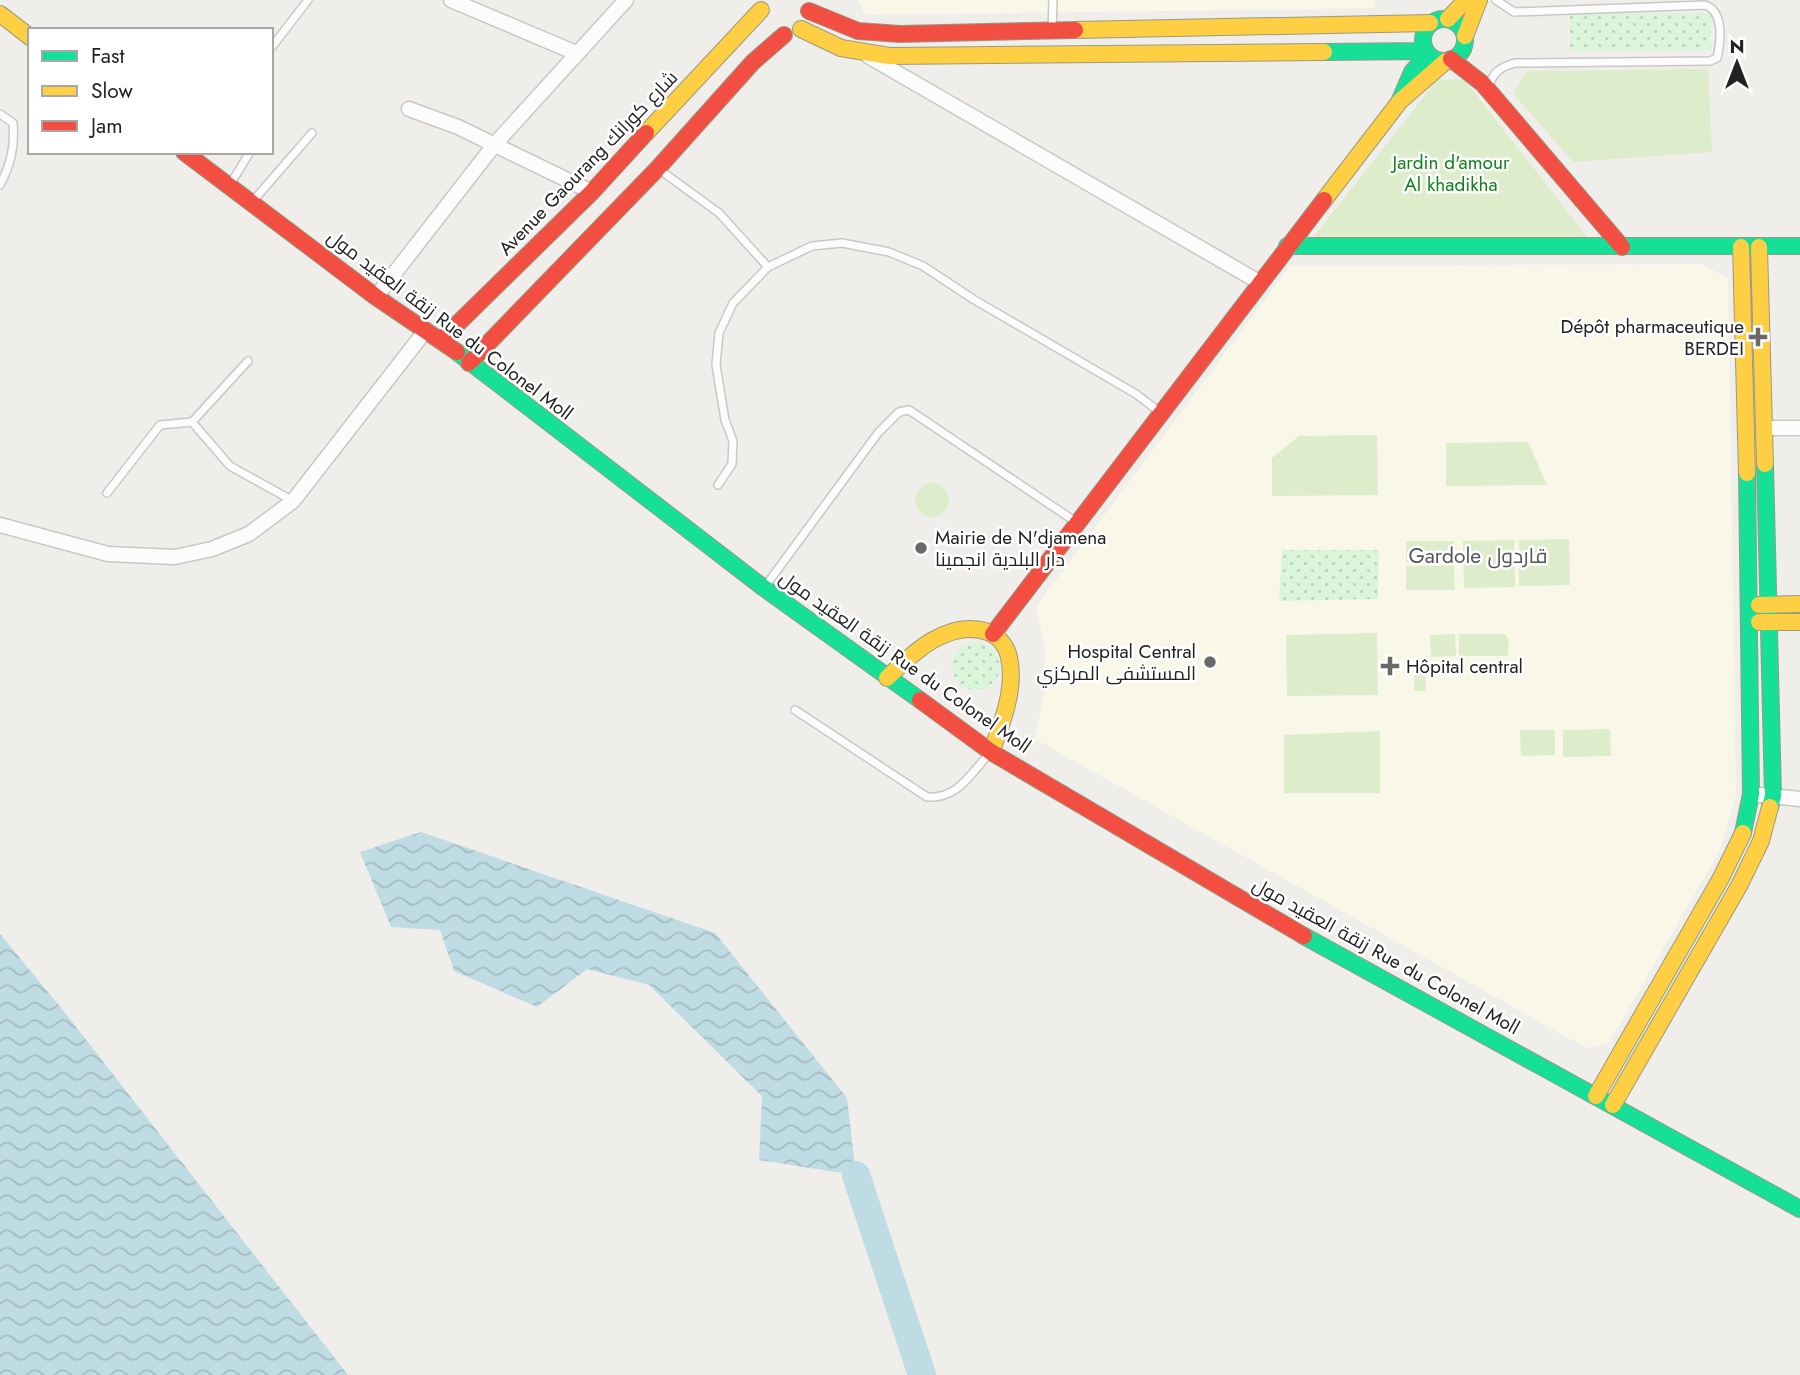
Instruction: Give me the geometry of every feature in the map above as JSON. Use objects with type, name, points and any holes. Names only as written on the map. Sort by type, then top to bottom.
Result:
[{"type":"street","points":[[451,0],[576,53]]},
{"type":"street","points":[[376,296],[495,144],[625,0]]},
{"type":"street","points":[[800,29],[809,4],[858,31],[900,34],[1430,23],[1448,19],[1466,0]]},
{"type":"street","points":[[993,634],[1162,414],[1259,282],[1400,101],[1460,54],[1479,0]]},
{"type":"street","points":[[762,5],[770,30],[785,35]]},
{"type":"street","name":"Avenue Gaourang شارع كورانك","points":[[441,340],[592,192],[762,5]]},
{"type":"street","points":[[0,14],[28,35]]},
{"type":"street","points":[[1448,19],[1459,25],[1485,87]]},
{"type":"street","points":[[1400,101],[1412,72],[1426,52],[1423,36],[1430,23]]},
{"type":"street","points":[[469,363],[657,168],[753,62],[785,35],[800,29],[841,48],[864,53],[921,56],[1426,52],[1437,60],[1449,60],[1485,87],[1622,247]]},
{"type":"street","points":[[864,53],[1259,282]]},
{"type":"street","points":[[409,109],[495,144],[592,192]]},
{"type":"street","name":"زنقة العقيد مول Rue du Colonel Moll","points":[[187,154],[376,296],[441,340],[764,588],[991,752],[1286,926],[1800,1209]]},
{"type":"street","points":[[1287,246],[1800,246]]},
{"type":"street","points":[[1596,1096],[1721,878],[1744,830],[1751,794],[1751,622],[1741,247]]},
{"type":"street","points":[[1613,1105],[1739,886],[1761,841],[1773,796],[1759,247]]},
{"type":"street","points":[[0,525],[108,554],[175,557],[212,549],[249,534],[293,501],[426,330]]},
{"type":"street","points":[[1763,428],[1800,428]]},
{"type":"street","points":[[1750,605],[1800,604]]},
{"type":"street","points":[[1751,622],[1800,622]]},
{"type":"street","points":[[887,678],[914,654],[948,633],[966,628],[993,634],[1006,648],[1011,677],[991,752]]},
{"type":"street","points":[[1751,794],[1800,799]]},
{"type":"lane","points":[[273,45],[308,0]]},
{"type":"lane","points":[[1052,32],[1053,0]]},
{"type":"lane","points":[[1485,87],[1493,74],[1502,67],[1515,63],[1710,61],[1717,58],[1719,50],[1718,13],[1714,8],[1705,5],[1514,12],[1496,0]]},
{"type":"lane","points":[[0,114],[13,123],[15,140],[9,167],[0,186]]},
{"type":"lane","points":[[251,203],[312,133]]},
{"type":"lane","points":[[229,186],[249,154]]},
{"type":"lane","points":[[657,168],[719,213],[768,267]]},
{"type":"lane","points":[[718,485],[732,464],[733,441],[725,420],[716,365],[719,333],[733,303],[768,267],[812,246],[842,243],[889,252],[923,266],[973,299],[1136,394],[1162,414]]},
{"type":"lane","points":[[107,493],[160,425],[192,422],[248,361]]},
{"type":"lane","points":[[764,588],[878,433],[899,412],[909,410],[1078,523]]},
{"type":"lane","points":[[192,422],[230,466],[293,501]]},
{"type":"lane","points":[[795,710],[927,797],[942,798],[953,794],[991,752]]},
{"type":"shaded area","points":[[858,0],[1375,0],[1375,8],[865,15]]},
{"type":"shaded area","name":"Hôpital central","points":[[1703,264],[1728,279],[1736,794],[1720,850],[1609,1043],[1586,1048],[1035,739],[1046,684],[1045,648],[1036,607],[1290,266]]},
{"type":"green space","points":[[1570,13],[1711,13],[1711,50],[1570,51]]},
{"type":"green space","points":[[1708,69],[1712,152],[1573,162],[1513,93],[1527,71]]},
{"type":"green space","name":"Jardin d'amour Al khadikha","points":[[1464,79],[1587,237],[1308,244],[1437,80]]},
{"type":"green space","points":[[1377,435],[1378,495],[1272,496],[1272,458],[1299,436]]},
{"type":"green space","points":[[1528,442],[1547,485],[1446,486],[1446,443]]},
{"type":"green space","points":[[932,483],[944,488],[949,500],[944,512],[932,517],[920,512],[915,500],[920,488]]},
{"type":"green space","points":[[1569,539],[1570,585],[1519,586],[1519,540]]},
{"type":"green space","points":[[1514,540],[1515,587],[1464,588],[1463,541]]},
{"type":"green space","points":[[1406,541],[1454,541],[1454,562],[1406,563]]},
{"type":"green space","points":[[1282,550],[1379,550],[1378,599],[1279,601]]},
{"type":"green space","points":[[1454,565],[1455,590],[1406,590],[1406,566]]},
{"type":"green space","points":[[1377,633],[1378,695],[1287,696],[1286,635]]},
{"type":"green space","points":[[1455,634],[1456,656],[1431,657],[1430,635]]},
{"type":"green space","points":[[1459,634],[1505,634],[1509,640],[1508,656],[1459,656]]},
{"type":"green space","points":[[976,642],[993,649],[1000,666],[993,683],[976,690],[959,683],[952,666],[959,649]]},
{"type":"green space","points":[[1414,663],[1425,663],[1426,691],[1414,691]]},
{"type":"green space","points":[[1610,729],[1611,756],[1563,757],[1563,730]]},
{"type":"green space","points":[[1520,730],[1555,730],[1555,755],[1521,756]]},
{"type":"green space","points":[[1380,731],[1380,793],[1284,793],[1284,735]]},
{"type":"water","points":[[421,832],[715,933],[847,1098],[856,1175],[759,1160],[762,1096],[649,985],[587,969],[537,1007],[454,971],[440,930],[391,927],[360,852]]},
{"type":"water","points":[[0,934],[62,1009],[348,1375],[0,1375]]},
{"type":"waterway","points":[[856,1175],[922,1375]]},
{"type":"traffic: fast","points":[[1444,19],[1459,25],[1465,40],[1459,55],[1444,61],[1429,55],[1423,40],[1429,25],[1444,19]]},
{"type":"traffic: fast","points":[[1324,52],[1425,51]]},
{"type":"traffic: fast","points":[[1400,100],[1412,72],[1428,54]]},
{"type":"traffic: fast","points":[[1287,246],[1800,246]]},
{"type":"traffic: fast","points":[[457,352],[764,588],[920,700]]},
{"type":"traffic: fast","points":[[1765,464],[1773,796],[1770,807]]},
{"type":"traffic: fast","points":[[1743,833],[1751,794],[1747,473]]},
{"type":"traffic: fast","points":[[1304,936],[1800,1209]]},
{"type":"traffic: slow","points":[[1448,19],[1466,0]]},
{"type":"traffic: slow","points":[[1465,36],[1479,0]]},
{"type":"traffic: slow","points":[[646,133],[761,10]]},
{"type":"traffic: slow","points":[[0,14],[28,35]]},
{"type":"traffic: slow","points":[[1075,30],[1430,23]]},
{"type":"traffic: slow","points":[[801,29],[841,48],[889,56],[1324,52]]},
{"type":"traffic: slow","points":[[1324,200],[1400,101],[1446,61]]},
{"type":"traffic: slow","points":[[1741,247],[1747,473]]},
{"type":"traffic: slow","points":[[1759,247],[1765,464]]},
{"type":"traffic: slow","points":[[1759,605],[1800,604]]},
{"type":"traffic: slow","points":[[1759,622],[1800,622]]},
{"type":"traffic: slow","points":[[887,678],[907,659],[943,635],[971,629],[993,635],[1008,652],[1011,681],[1007,706],[991,752]]},
{"type":"traffic: slow","points":[[1613,1105],[1739,886],[1761,841],[1770,807]]},
{"type":"traffic: slow","points":[[1596,1096],[1721,878],[1743,833]]},
{"type":"traffic: jam","points":[[809,11],[858,31],[900,34],[1075,30]]},
{"type":"traffic: jam","points":[[469,363],[658,168],[753,62],[784,35]]},
{"type":"traffic: jam","points":[[1451,59],[1483,84],[1622,247]]},
{"type":"traffic: jam","points":[[441,340],[592,192],[646,133]]},
{"type":"traffic: jam","points":[[187,154],[376,297],[457,352]]},
{"type":"traffic: jam","points":[[993,634],[1324,200]]},
{"type":"traffic: jam","points":[[920,700],[991,752],[1304,936]]},
{"type":"place","name":"Dépôt pharmaceutique BERDEI","points":[[1758,337]]},
{"type":"place","name":"Mairie de N'djamena دار البلدية انجمينا","points":[[921,548]]},
{"type":"place","name":"Hospital Central المستشفى المركزي","points":[[1210,662]]},
{"type":"place","name":"Hôpital central","points":[[1390,666]]},
{"type":"district","name":"Gardole قاردول","points":[[1478,556]]}]
